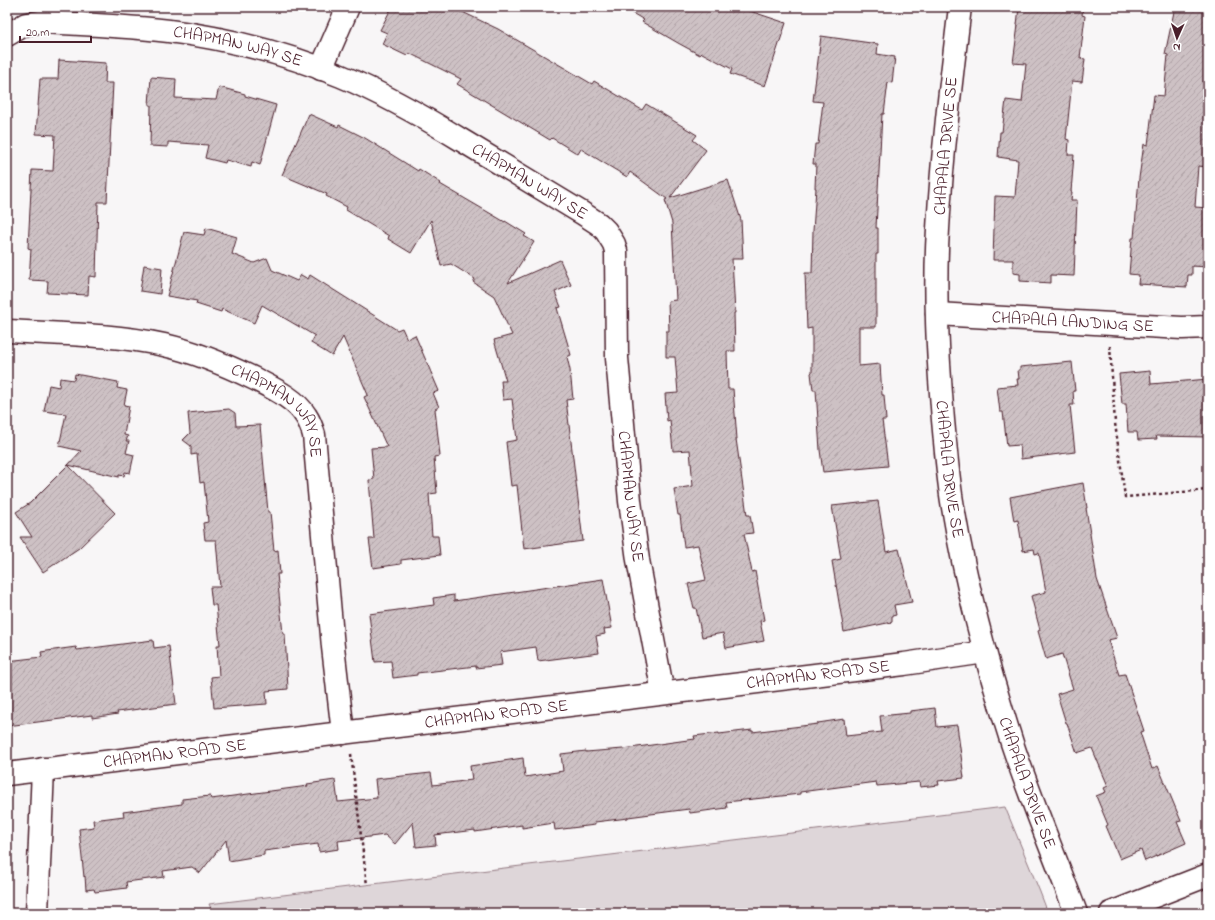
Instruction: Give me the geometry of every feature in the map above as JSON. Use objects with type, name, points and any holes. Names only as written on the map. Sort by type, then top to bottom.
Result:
[{"type":"street","points":[[321,69],[348,7]]},
{"type":"street","name":"CHAPALA DRIVE SE","points":[[960,7],[944,146],[938,230],[937,314],[947,464],[954,512],[970,592],[985,652],[1013,744],[1076,913]]},
{"type":"street","name":"CHAPMAN WAY SE","points":[[7,35],[26,24],[39,22],[155,30],[212,38],[296,60],[382,95],[426,118],[599,224],[606,231],[614,244],[617,260],[617,358],[628,488],[638,560],[663,693]]},
{"type":"street","name":"CHAPALA LANDING SE","points":[[937,314],[1208,328]]},
{"type":"street","name":"CHAPMAN WAY SE","points":[[7,331],[128,339],[184,350],[221,363],[263,384],[288,398],[306,415],[314,435],[316,450],[334,647],[347,742]]},
{"type":"street","name":"CHAPMAN ROAD SE","points":[[7,774],[43,769],[347,742],[663,693],[904,664],[985,652]]},
{"type":"street","points":[[36,913],[43,769]]},
{"type":"street","points":[[1111,913],[1208,875]]},
{"type":"path","points":[[1112,324],[1110,350],[1115,423],[1125,497],[1208,490]]},
{"type":"path","points":[[347,742],[367,885]]},
{"type":"shaded area","points":[[1005,807],[1048,913],[213,913],[209,904]]},
{"type":"building","points":[[392,7],[452,7],[498,29],[592,84],[594,81],[642,110],[646,104],[697,135],[693,140],[706,150],[670,198],[728,180],[741,220],[743,259],[732,259],[735,313],[735,351],[727,351],[728,389],[733,389],[736,439],[747,515],[750,515],[753,533],[744,534],[752,572],[755,571],[764,620],[760,621],[764,641],[726,648],[723,633],[702,637],[696,608],[694,608],[688,584],[706,580],[698,545],[684,547],[680,515],[678,515],[674,489],[693,486],[690,450],[673,451],[670,420],[667,421],[665,394],[678,393],[675,357],[666,357],[666,331],[669,331],[668,301],[676,300],[672,223],[665,200],[667,199],[630,172],[627,177],[581,149],[578,154],[552,138],[550,140],[457,84],[461,79],[409,53],[407,56],[382,44],[387,33],[380,30]]},
{"type":"building","points":[[622,7],[738,7],[786,23],[765,86],[730,74],[732,69],[702,53],[700,55],[678,43],[642,22],[644,20]]},
{"type":"building","points":[[1019,7],[1083,7],[1082,15],[1085,16],[1080,58],[1085,59],[1082,82],[1072,81],[1066,139],[1069,140],[1068,155],[1074,155],[1071,200],[1077,200],[1074,276],[1051,275],[1051,283],[1020,281],[1020,274],[1013,273],[1013,260],[993,260],[995,196],[1015,197],[1018,160],[998,157],[1000,132],[1002,132],[1006,100],[1022,102],[1026,64],[1013,63]]},
{"type":"building","points":[[1175,7],[1208,7],[1208,167],[1198,166],[1195,207],[1208,208],[1208,267],[1192,266],[1192,275],[1188,275],[1187,287],[1138,284],[1139,275],[1129,274],[1144,144],[1148,145],[1154,95],[1164,96],[1168,55],[1165,54]]},
{"type":"building","points":[[821,36],[878,44],[877,54],[895,57],[892,83],[888,82],[884,114],[882,114],[876,228],[878,228],[878,254],[876,254],[876,327],[859,327],[859,366],[880,364],[882,395],[884,395],[886,420],[882,420],[888,466],[823,472],[816,390],[813,390],[811,373],[812,328],[807,329],[805,273],[812,273],[816,188],[816,164],[813,164],[815,144],[818,144],[823,102],[813,101]]},
{"type":"building","points":[[59,60],[106,63],[105,83],[113,83],[107,202],[98,202],[96,277],[89,276],[88,295],[47,293],[48,281],[29,280],[31,249],[28,248],[32,170],[53,171],[55,135],[36,134],[40,79],[58,79]]},
{"type":"building","points":[[151,77],[176,79],[175,98],[216,100],[219,87],[276,105],[260,165],[252,162],[251,167],[226,160],[225,163],[205,158],[208,145],[168,142],[168,147],[150,146],[151,105],[149,105]]},
{"type":"building","points":[[309,114],[338,127],[339,125],[365,138],[418,171],[419,169],[441,183],[440,184],[526,234],[524,236],[534,242],[508,283],[560,260],[571,285],[555,292],[561,307],[557,308],[571,355],[567,357],[573,399],[566,400],[583,541],[524,549],[517,485],[511,486],[506,442],[517,440],[512,399],[503,400],[501,381],[506,381],[494,340],[512,335],[494,296],[473,282],[475,279],[451,264],[441,266],[431,220],[411,253],[388,239],[389,236],[346,210],[347,207],[326,196],[327,194],[282,175]]},
{"type":"building","points":[[206,228],[237,237],[232,254],[254,263],[267,258],[272,270],[297,281],[301,275],[308,279],[310,275],[397,330],[402,328],[407,339],[415,335],[439,391],[433,393],[439,407],[435,409],[440,456],[434,457],[437,493],[429,494],[432,536],[438,536],[440,555],[401,560],[401,564],[373,568],[369,539],[374,539],[369,480],[374,479],[371,448],[387,447],[364,397],[368,395],[343,337],[332,356],[311,343],[315,336],[262,305],[254,323],[222,309],[221,312],[196,304],[197,301],[167,296],[184,232],[204,235]]},
{"type":"building","points":[[144,265],[162,268],[160,294],[140,291]]},
{"type":"building","points":[[1072,362],[1075,391],[1073,391],[1074,405],[1070,405],[1075,452],[1021,459],[1020,445],[1007,446],[1003,412],[1000,412],[997,387],[1018,385],[1018,370],[1020,370],[1020,367]]},
{"type":"building","points":[[1150,371],[1151,384],[1208,379],[1208,437],[1156,436],[1157,439],[1138,440],[1137,432],[1128,432],[1126,404],[1122,404],[1119,374]]},
{"type":"building","points":[[75,374],[118,382],[117,388],[127,390],[124,405],[129,406],[124,435],[128,436],[126,441],[129,441],[126,453],[134,455],[130,473],[125,472],[124,476],[119,475],[119,477],[68,465],[81,451],[59,446],[66,414],[44,411],[49,385],[59,387],[60,378],[74,380]]},
{"type":"building","points":[[229,409],[235,413],[236,426],[260,425],[268,512],[270,512],[274,551],[278,550],[280,574],[277,574],[283,634],[285,634],[288,689],[266,691],[267,704],[214,708],[211,677],[219,676],[217,645],[220,645],[216,605],[212,605],[210,587],[220,587],[216,540],[205,540],[203,523],[208,522],[204,482],[200,483],[197,454],[191,455],[191,446],[183,440],[190,433],[188,413]]},
{"type":"building","points":[[68,465],[115,513],[79,548],[43,572],[20,537],[32,537],[16,512],[30,503]]},
{"type":"building","points":[[1083,483],[1097,579],[1117,638],[1108,640],[1119,675],[1125,674],[1144,731],[1140,732],[1152,769],[1158,766],[1181,821],[1177,822],[1186,843],[1145,861],[1141,850],[1120,859],[1106,826],[1108,825],[1096,796],[1106,792],[1104,788],[1108,786],[1092,748],[1077,753],[1057,694],[1073,689],[1062,654],[1046,659],[1038,631],[1040,630],[1031,596],[1046,592],[1039,553],[1035,554],[1034,549],[1023,551],[1018,520],[1014,521],[1010,497]]},
{"type":"building","points":[[878,501],[886,552],[899,549],[912,602],[894,605],[896,615],[892,616],[892,622],[844,632],[832,561],[841,559],[832,506]]},
{"type":"building","points":[[603,579],[612,628],[604,629],[605,634],[596,636],[599,653],[538,661],[536,647],[500,652],[502,665],[476,668],[476,666],[417,673],[417,675],[393,678],[391,661],[375,662],[369,614],[434,605],[433,598],[454,595],[454,601]]},
{"type":"building","points":[[153,640],[154,648],[169,646],[176,704],[117,712],[118,714],[92,718],[92,715],[7,726],[7,661],[42,657],[41,652],[47,651],[76,647],[77,650]]},
{"type":"building","points":[[935,708],[937,727],[957,725],[964,778],[938,781],[939,785],[920,787],[919,782],[877,786],[876,782],[800,792],[800,794],[726,802],[727,808],[690,813],[689,809],[595,822],[595,825],[555,830],[554,823],[522,828],[522,825],[475,832],[475,830],[435,835],[436,845],[416,847],[413,822],[395,844],[385,835],[338,841],[339,849],[319,852],[318,844],[264,851],[264,855],[229,861],[226,840],[200,873],[192,867],[163,871],[164,877],[126,882],[127,888],[95,892],[94,889],[86,890],[79,829],[94,827],[93,820],[124,816],[123,812],[182,804],[182,799],[210,796],[211,799],[308,786],[307,784],[335,780],[338,802],[377,798],[375,779],[431,773],[433,785],[472,780],[470,766],[523,758],[525,777],[563,771],[561,754],[623,749],[695,739],[694,736],[752,730],[752,732],[818,724],[844,719],[846,736],[882,732],[880,716],[910,713],[910,711]]}]
